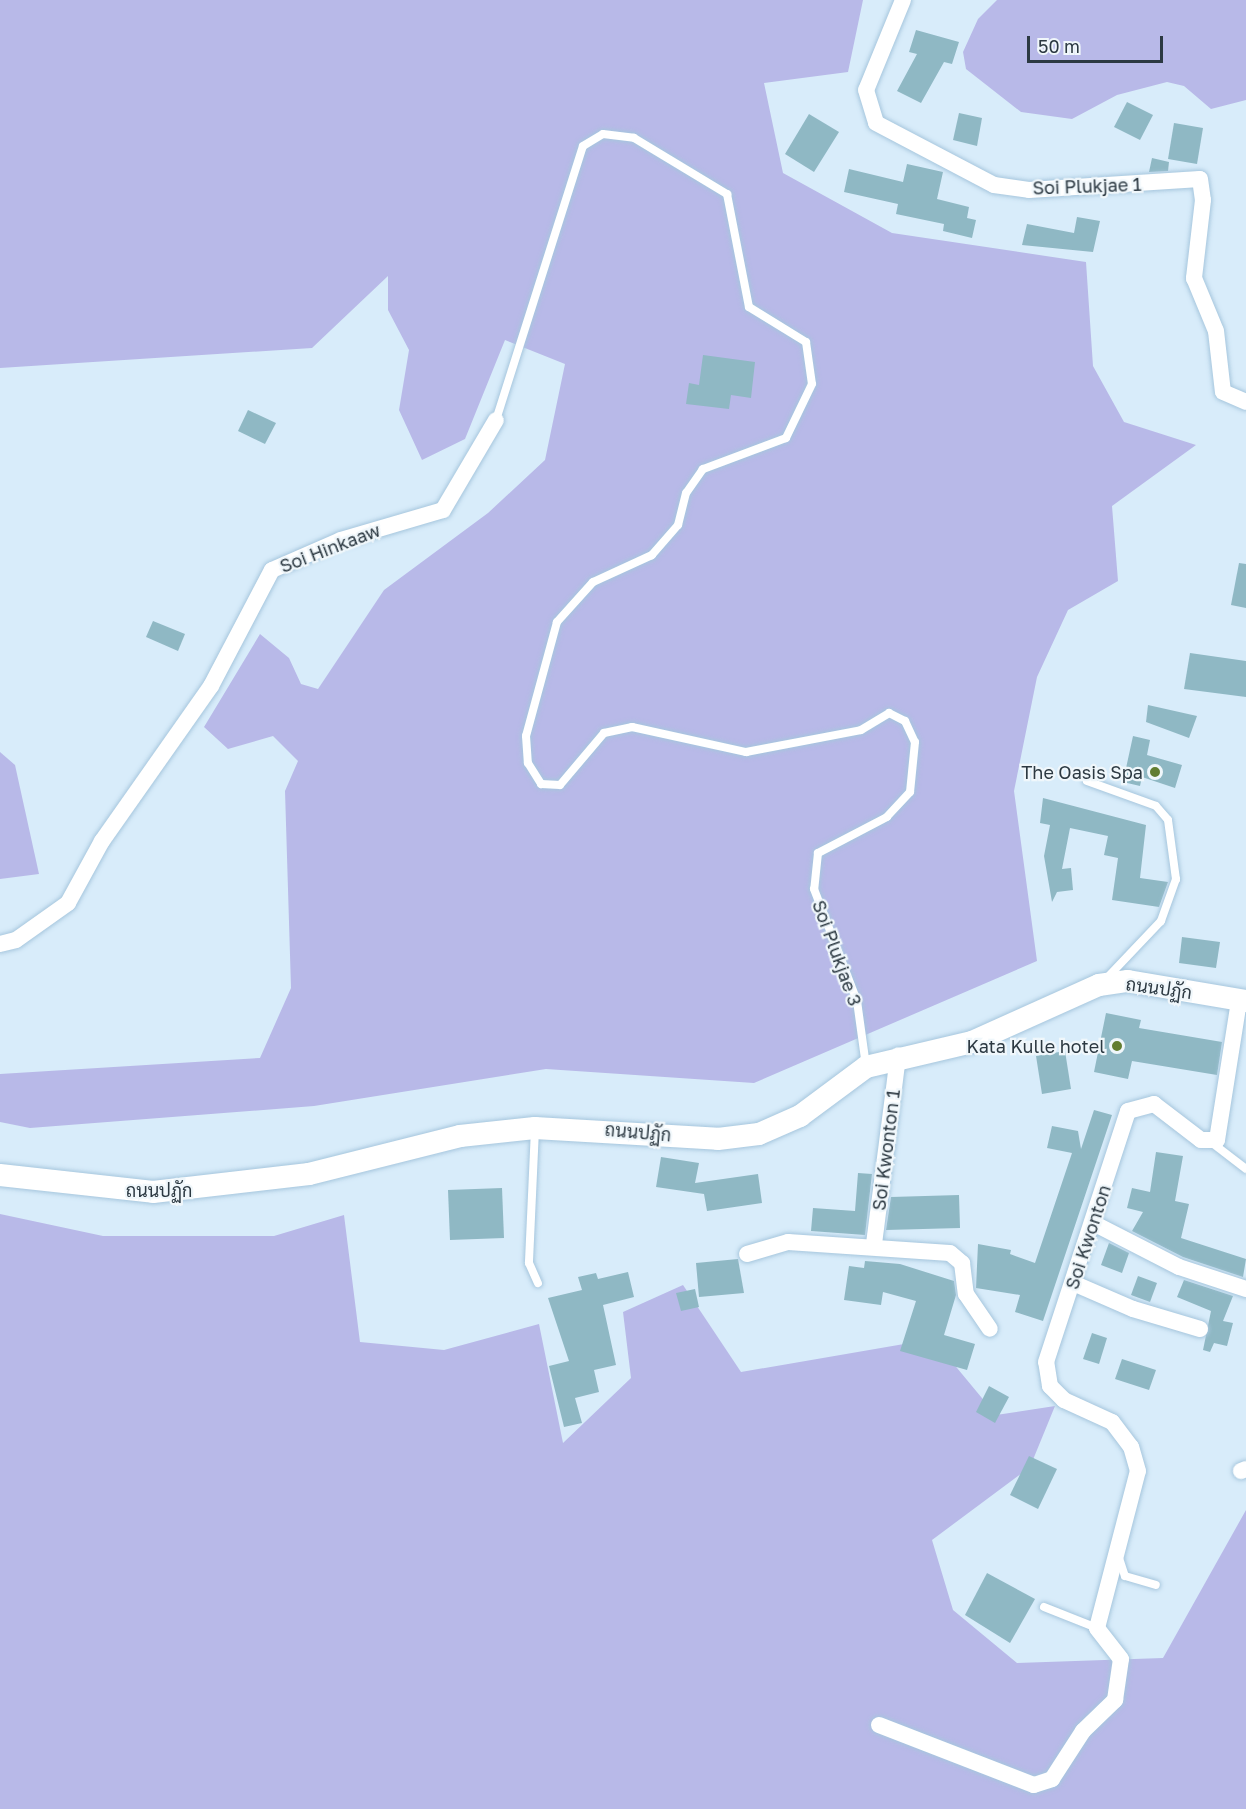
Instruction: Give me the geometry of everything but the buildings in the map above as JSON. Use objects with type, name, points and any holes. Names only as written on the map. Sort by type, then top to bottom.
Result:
[{"type":"main road","name":"ถนนปฏัก","points":[[0,1175],[99,1189],[221,1188],[388,1157],[460,1136],[535,1128],[718,1139],[759,1134],[800,1116],[866,1067],[898,1056],[972,1042],[1099,986],[1128,981],[1242,1001]]},
{"type":"street","name":"Soi Plukjae 1","points":[[903,0],[866,90],[876,123],[994,185],[1040,189],[1200,179],[1203,200],[1194,278],[1216,331],[1223,392],[1246,402]]},
{"type":"street","name":"Soi Hinkaaw","points":[[0,944],[16,940],[68,903],[102,841],[211,686],[272,570],[341,540],[443,510],[496,420]]},
{"type":"street","points":[[1210,1142],[1220,1133],[1242,1001]]},
{"type":"street","name":"Soi Kwonton 1","points":[[874,1244],[898,1056]]},
{"type":"street","name":"Soi Kwonton","points":[[1117,1552],[1138,1471],[1131,1447],[1112,1422],[1064,1400],[1050,1386],[1046,1362],[1095,1224],[1128,1111],[1154,1104],[1210,1142]]},
{"type":"street","points":[[1095,1224],[1179,1267],[1246,1289]]},
{"type":"street","points":[[747,1254],[789,1242],[874,1244],[950,1253],[962,1263],[966,1294],[990,1329]]},
{"type":"street","points":[[1073,1283],[1133,1309],[1200,1329]]},
{"type":"street","points":[[879,1725],[1034,1785],[1052,1779],[1083,1731],[1115,1700],[1121,1659],[1097,1628],[1117,1552]]},
{"type":"lane","name":"Soi Hinkaaw","points":[[496,420],[584,146],[603,134]]},
{"type":"lane","name":"Soi Plukjae 3","points":[[603,134],[634,138],[727,194],[750,307],[806,342],[812,384],[786,438],[703,469],[686,493],[678,525],[652,555],[593,582],[557,621],[526,736],[528,763],[541,784],[560,785],[604,733],[632,727],[746,752],[861,730],[890,713],[904,721],[915,742],[910,792],[887,817],[818,853],[814,889],[857,1001],[866,1067]]},
{"type":"lane","points":[[1087,781],[1156,806],[1168,819],[1176,879],[1161,921],[1099,986]]},
{"type":"lane","points":[[535,1128],[529,1263],[538,1282]]},
{"type":"lane","points":[[1210,1142],[1246,1169]]},
{"type":"lane","points":[[1117,1552],[1125,1576],[1156,1584]]},
{"type":"lane","points":[[1044,1607],[1097,1628]]},
{"type":"shaded area","points":[[0,0],[863,0],[848,72],[764,83],[783,173],[892,233],[1086,262],[1093,366],[1124,422],[1196,445],[1112,506],[1118,581],[1068,610],[1037,677],[1014,791],[1037,961],[754,1083],[546,1069],[314,1106],[30,1128],[0,1122],[0,1074],[260,1058],[291,988],[285,791],[298,761],[273,736],[228,749],[204,727],[260,634],[289,658],[301,684],[318,689],[384,590],[488,513],[545,460],[565,364],[505,340],[465,439],[422,460],[399,410],[409,350],[388,310],[388,276],[312,348],[0,368]]},
{"type":"shaded area","points":[[997,0],[1246,0],[1246,100],[1211,109],[1184,86],[1167,82],[1117,95],[1072,119],[1021,112],[966,69],[963,52],[978,19]]},
{"type":"shaded area","points":[[0,752],[15,765],[39,874],[0,879]]},
{"type":"shaded area","points":[[0,1214],[103,1236],[274,1236],[344,1215],[360,1342],[444,1350],[539,1324],[563,1443],[631,1378],[623,1312],[683,1285],[741,1372],[933,1339],[996,1415],[1055,1406],[1030,1467],[932,1540],[953,1610],[1017,1663],[1163,1658],[1246,1510],[1246,1809],[0,1809]]},
{"type":"place","name":"The Oasis Spa","points":[[1155,772]]},
{"type":"place","name":"Kata Kulle hotel","points":[[1117,1046]]}]
